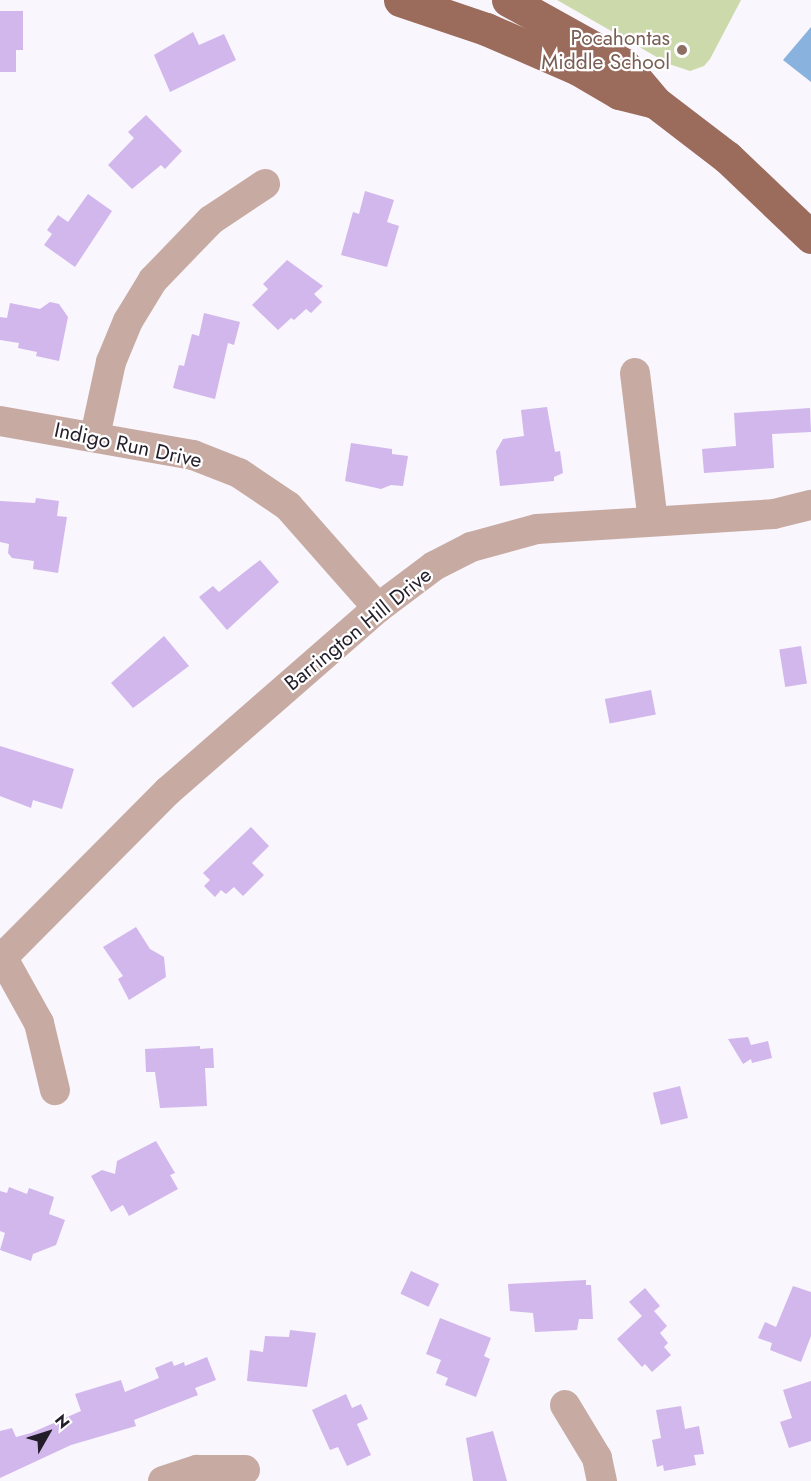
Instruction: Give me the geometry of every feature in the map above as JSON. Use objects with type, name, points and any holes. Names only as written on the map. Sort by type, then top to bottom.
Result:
[{"type":"main road","points":[[400,0],[486,29],[578,69],[620,93],[655,102]]},
{"type":"main road","points":[[508,0],[623,64],[655,102],[727,156],[811,237]]},
{"type":"street","points":[[95,436],[111,362],[128,321],[153,280],[197,233],[265,183]]},
{"type":"street","points":[[635,373],[653,521]]},
{"type":"street","name":"Indigo Run Drive","points":[[0,421],[193,455],[239,473],[288,506],[378,608]]},
{"type":"street","name":"Barrington Hill Drive","points":[[2,955],[168,791],[378,608],[434,566],[471,548],[537,529],[774,514],[811,505]]},
{"type":"street","points":[[2,955],[39,1023],[55,1090]]},
{"type":"street","points":[[565,1405],[597,1458],[602,1481]]},
{"type":"street","points":[[163,1481],[197,1470],[245,1470]]},
{"type":"green space","name":"Pocahontas Middle School","points":[[557,0],[741,0],[710,59],[704,66],[690,71],[669,64]]},
{"type":"water","points":[[811,27],[811,82],[783,60]]},
{"type":"building","points":[[0,11],[23,11],[23,50],[16,50],[16,72],[0,72]]},
{"type":"building","points":[[193,32],[199,45],[224,34],[236,60],[170,92],[154,55]]},
{"type":"building","points":[[146,115],[182,151],[165,169],[161,165],[132,189],[108,165],[134,138],[128,132]]},
{"type":"building","points":[[365,191],[394,200],[387,222],[399,226],[387,267],[341,255],[353,212],[359,214]]},
{"type":"building","points":[[88,194],[112,211],[75,267],[44,245],[52,234],[47,230],[58,215],[68,222]]},
{"type":"building","points":[[287,260],[323,286],[314,294],[322,302],[311,313],[306,309],[294,320],[291,318],[278,330],[252,305],[268,289],[263,284]]},
{"type":"building","points":[[50,302],[59,304],[68,317],[59,361],[36,356],[37,352],[18,348],[19,343],[0,340],[0,317],[7,318],[10,303],[40,309]]},
{"type":"building","points":[[204,313],[240,322],[234,345],[228,343],[215,399],[173,388],[179,365],[184,366],[192,334],[199,336]]},
{"type":"building","points":[[547,407],[555,452],[560,451],[563,473],[554,477],[554,481],[500,486],[496,451],[503,439],[524,436],[521,410]]},
{"type":"building","points":[[810,408],[811,432],[772,434],[774,468],[704,473],[702,449],[736,446],[734,413]]},
{"type":"building","points":[[351,443],[392,449],[392,454],[408,456],[403,486],[391,485],[381,489],[345,481]]},
{"type":"building","points":[[36,498],[59,501],[57,516],[67,517],[58,573],[33,569],[34,561],[12,558],[8,553],[9,544],[0,542],[0,501],[35,503]]},
{"type":"building","points":[[260,560],[279,582],[227,630],[199,597],[213,586],[219,592]]},
{"type":"building","points":[[164,636],[189,666],[133,708],[111,683]]},
{"type":"building","points":[[801,646],[807,684],[785,687],[779,649]]},
{"type":"building","points":[[651,690],[656,715],[610,724],[605,699]]},
{"type":"building","points":[[0,746],[74,769],[62,809],[33,800],[31,808],[0,796]]},
{"type":"building","points":[[251,827],[269,846],[252,863],[264,875],[243,896],[234,887],[226,894],[221,890],[215,897],[204,886],[210,880],[203,873]]},
{"type":"building","points":[[136,927],[150,949],[164,957],[166,977],[129,1000],[118,979],[123,976],[103,947]]},
{"type":"building","points":[[748,1037],[751,1045],[768,1041],[772,1058],[752,1063],[751,1059],[743,1064],[728,1039]]},
{"type":"building","points":[[200,1046],[200,1049],[213,1048],[214,1068],[205,1068],[207,1106],[160,1108],[155,1072],[146,1072],[145,1049]]},
{"type":"building","points":[[680,1086],[688,1118],[661,1125],[653,1093]]},
{"type":"building","points":[[156,1141],[175,1173],[170,1175],[178,1189],[129,1216],[123,1205],[111,1212],[91,1176],[102,1170],[115,1174],[117,1161]]},
{"type":"building","points":[[9,1187],[27,1194],[29,1188],[54,1197],[49,1214],[65,1220],[56,1245],[33,1254],[31,1261],[0,1250],[5,1233],[0,1231],[0,1191],[7,1193]]},
{"type":"building","points":[[411,1271],[439,1284],[429,1307],[400,1294]]},
{"type":"building","points":[[586,1280],[586,1285],[591,1285],[593,1319],[579,1319],[577,1330],[535,1332],[533,1313],[510,1311],[508,1284]]},
{"type":"building","points":[[793,1286],[811,1292],[811,1336],[801,1362],[770,1350],[772,1343],[758,1338],[765,1322],[776,1327]]},
{"type":"building","points":[[645,1288],[660,1306],[654,1311],[667,1326],[660,1333],[668,1343],[664,1347],[671,1355],[652,1372],[645,1364],[642,1367],[617,1339],[642,1316],[629,1302]]},
{"type":"building","points":[[440,1318],[491,1338],[484,1356],[490,1359],[476,1397],[445,1385],[448,1378],[436,1373],[441,1360],[426,1354]]},
{"type":"building","points":[[290,1330],[316,1333],[307,1387],[247,1381],[250,1350],[263,1352],[265,1336],[289,1337]]},
{"type":"building","points":[[207,1357],[216,1380],[195,1388],[198,1395],[134,1420],[136,1426],[71,1445],[0,1478],[0,1431],[12,1428],[16,1437],[31,1433],[81,1411],[75,1394],[121,1380],[125,1392],[159,1378],[155,1368],[172,1361],[174,1366],[184,1362],[185,1366]]},
{"type":"building","points":[[811,1381],[811,1441],[789,1448],[780,1422],[792,1418],[783,1390]]},
{"type":"building","points":[[346,1394],[352,1408],[361,1404],[368,1419],[357,1424],[371,1455],[347,1466],[338,1447],[330,1450],[312,1410]]},
{"type":"building","points":[[681,1406],[685,1429],[699,1426],[704,1454],[694,1455],[696,1465],[664,1471],[663,1465],[657,1467],[652,1440],[661,1438],[656,1410]]},
{"type":"building","points":[[493,1431],[507,1481],[473,1481],[466,1438]]},
{"type":"place","name":"Pocahontas Middle School","points":[[682,50]]}]
